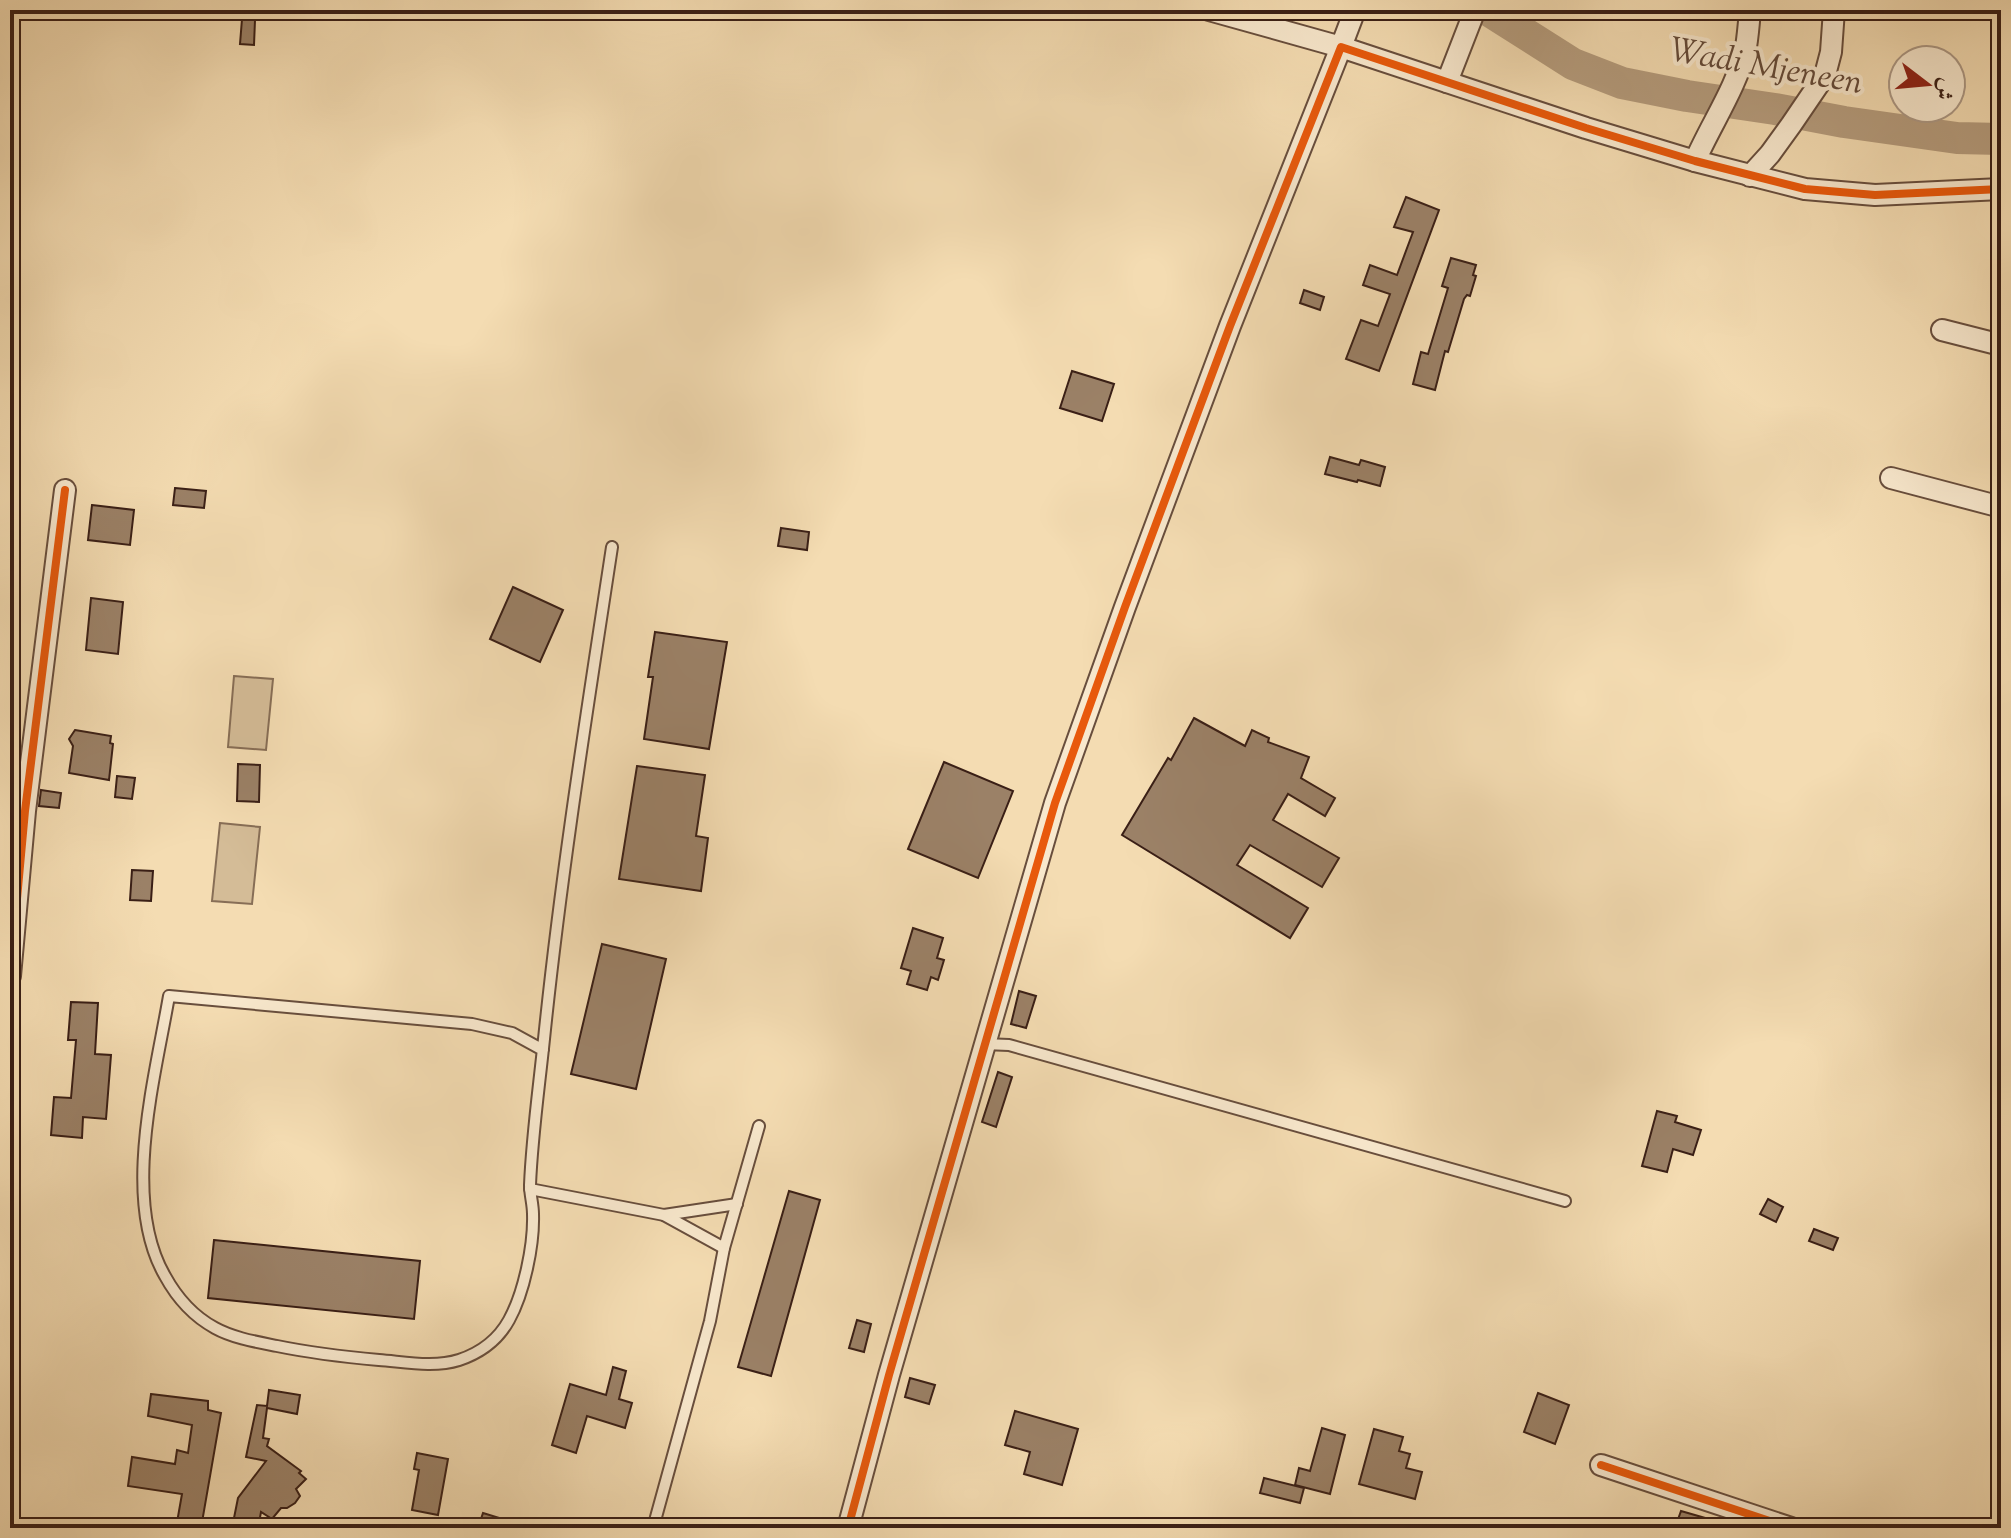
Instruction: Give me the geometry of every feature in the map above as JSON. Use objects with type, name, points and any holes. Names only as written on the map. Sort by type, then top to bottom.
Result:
[{"type":"street","points":[[1209,10],[1341,47],[1695,161],[1805,189],[1875,195],[2001,189]]},
{"type":"street","points":[[848,1528],[1055,803],[1230,326],[1355,10]]},
{"type":"street","points":[[1695,161],[1733,86],[1746,48],[1750,10]]},
{"type":"street","points":[[1750,176],[1770,154],[1817,88],[1828,65],[1834,10]]},
{"type":"street","points":[[1447,82],[1472,18]]},
{"type":"street","points":[[1942,330],[2001,345]]},
{"type":"street","points":[[1891,478],[2001,507]]},
{"type":"street","points":[[10,976],[25,811],[65,490]]},
{"type":"street","points":[[1601,1465],[1791,1528]]},
{"type":"lane","points":[[543,1050],[512,1033],[472,1024],[169,996],[145,1137],[143,1186],[146,1225],[164,1275],[182,1302],[198,1318],[219,1330],[254,1342],[334,1356],[423,1365],[457,1361],[488,1346],[507,1324],[519,1298],[528,1259],[534,1213],[530,1189],[565,858],[612,547]]},
{"type":"lane","points":[[984,1044],[1009,1045],[1565,1201]]},
{"type":"lane","points":[[653,1528],[707,1335],[724,1248],[759,1126]]},
{"type":"lane","points":[[530,1189],[664,1215],[724,1248]]},
{"type":"lane","points":[[664,1215],[737,1204]]},
{"type":"shaded area","points":[[234,676],[273,679],[266,750],[228,747]]},
{"type":"shaded area","points":[[220,823],[260,827],[252,904],[212,901]]},
{"type":"building","points":[[242,19],[255,20],[254,45],[240,44]]},
{"type":"building","points":[[1406,197],[1439,210],[1379,371],[1346,359],[1361,320],[1378,326],[1390,294],[1363,285],[1370,265],[1397,275],[1413,232],[1394,227]]},
{"type":"building","points":[[1451,258],[1476,265],[1473,275],[1476,276],[1470,296],[1464,299],[1448,352],[1445,351],[1435,390],[1413,384],[1421,352],[1428,354],[1448,288],[1442,286]]},
{"type":"building","points":[[1304,290],[1324,297],[1320,310],[1300,303]]},
{"type":"building","points":[[1072,371],[1114,384],[1102,421],[1060,408]]},
{"type":"building","points":[[1330,457],[1359,465],[1361,460],[1385,467],[1380,486],[1325,474]]},
{"type":"building","points":[[175,488],[206,491],[204,508],[173,505]]},
{"type":"building","points":[[92,505],[134,510],[130,545],[88,540]]},
{"type":"building","points":[[781,528],[809,532],[807,550],[778,546]]},
{"type":"building","points":[[513,587],[563,610],[540,662],[490,639]]},
{"type":"building","points":[[91,598],[123,602],[118,654],[86,650]]},
{"type":"building","points":[[655,632],[727,642],[709,749],[644,739],[653,677],[648,677]]},
{"type":"building","points":[[1194,718],[1245,746],[1252,730],[1269,738],[1268,742],[1309,757],[1301,778],[1335,798],[1325,816],[1288,794],[1273,820],[1339,858],[1322,887],[1250,845],[1237,865],[1308,908],[1290,938],[1122,835],[1168,758],[1171,760]]},
{"type":"building","points":[[75,730],[111,736],[109,780],[69,773],[73,746],[69,739]]},
{"type":"building","points":[[944,762],[1013,791],[978,878],[908,849]]},
{"type":"building","points":[[238,764],[260,765],[259,802],[237,801]]},
{"type":"building","points":[[637,766],[705,775],[696,836],[708,838],[701,891],[619,879]]},
{"type":"building","points":[[117,776],[135,778],[132,799],[115,797]]},
{"type":"building","points":[[41,790],[61,793],[59,808],[39,806]]},
{"type":"building","points":[[132,870],[153,871],[151,901],[130,900]]},
{"type":"building","points":[[913,928],[943,938],[937,958],[944,960],[938,980],[931,977],[927,990],[907,984],[911,971],[901,968]]},
{"type":"building","points":[[602,944],[666,959],[636,1089],[571,1074]]},
{"type":"building","points":[[1019,991],[1036,996],[1026,1028],[1011,1024]]},
{"type":"building","points":[[71,1002],[98,1003],[95,1054],[111,1055],[106,1119],[83,1117],[82,1138],[51,1135],[54,1097],[71,1098],[76,1040],[68,1040]]},
{"type":"building","points":[[998,1072],[1012,1077],[996,1127],[982,1122]]},
{"type":"building","points":[[1657,1111],[1677,1116],[1675,1122],[1701,1130],[1693,1155],[1673,1149],[1667,1172],[1642,1166]]},
{"type":"building","points":[[789,1191],[820,1200],[771,1376],[738,1367]]},
{"type":"building","points":[[1768,1199],[1783,1207],[1776,1222],[1760,1214]]},
{"type":"building","points":[[1814,1229],[1838,1238],[1833,1250],[1809,1241]]},
{"type":"building","points":[[214,1240],[420,1261],[414,1319],[208,1298]]},
{"type":"building","points":[[857,1320],[871,1324],[864,1352],[849,1348]]},
{"type":"building","points":[[613,1367],[626,1371],[619,1399],[632,1403],[625,1428],[587,1416],[576,1453],[552,1445],[570,1384],[606,1395]]},
{"type":"building","points":[[910,1378],[935,1385],[929,1404],[905,1397]]},
{"type":"building","points":[[269,1390],[300,1395],[297,1414],[267,1408],[263,1438],[269,1439],[267,1446],[301,1471],[299,1473],[306,1479],[296,1489],[300,1496],[295,1503],[281,1508],[272,1519],[261,1512],[258,1528],[232,1528],[238,1498],[266,1461],[246,1457],[257,1405],[267,1406]]},
{"type":"building","points":[[1538,1393],[1569,1405],[1555,1444],[1524,1432]]},
{"type":"building","points":[[151,1394],[208,1401],[208,1410],[221,1413],[201,1528],[176,1528],[182,1494],[128,1486],[132,1457],[175,1464],[177,1450],[188,1453],[192,1425],[148,1416]]},
{"type":"building","points":[[1015,1411],[1078,1429],[1062,1485],[1024,1474],[1030,1452],[1005,1445]]},
{"type":"building","points":[[1322,1428],[1345,1435],[1330,1494],[1295,1485],[1299,1468],[1310,1471]]},
{"type":"building","points":[[1374,1429],[1403,1437],[1399,1451],[1410,1454],[1406,1468],[1422,1472],[1415,1499],[1359,1484]]},
{"type":"building","points":[[417,1453],[448,1459],[438,1515],[412,1510],[419,1470],[414,1469]]},
{"type":"building","points":[[1264,1478],[1304,1488],[1300,1503],[1260,1493]]},
{"type":"building","points":[[1681,1511],[1726,1524],[1725,1528],[1676,1525]]},
{"type":"building","points":[[483,1513],[522,1525],[521,1528],[478,1528]]},
{"type":"waterway","name":"Wadi Mjeneen","points":[[1488,10],[1573,64],[1622,83],[1844,122],[1957,138],[2001,139]]},
{"type":"cycle path","points":[[848,1528],[889,1375],[1055,803],[1230,326],[1341,47],[1586,128],[1695,161],[1805,189],[1875,195],[2001,189]]},
{"type":"cycle path","points":[[10,976],[25,811],[65,490]]},
{"type":"cycle path","points":[[1601,1465],[1791,1528]]}]
